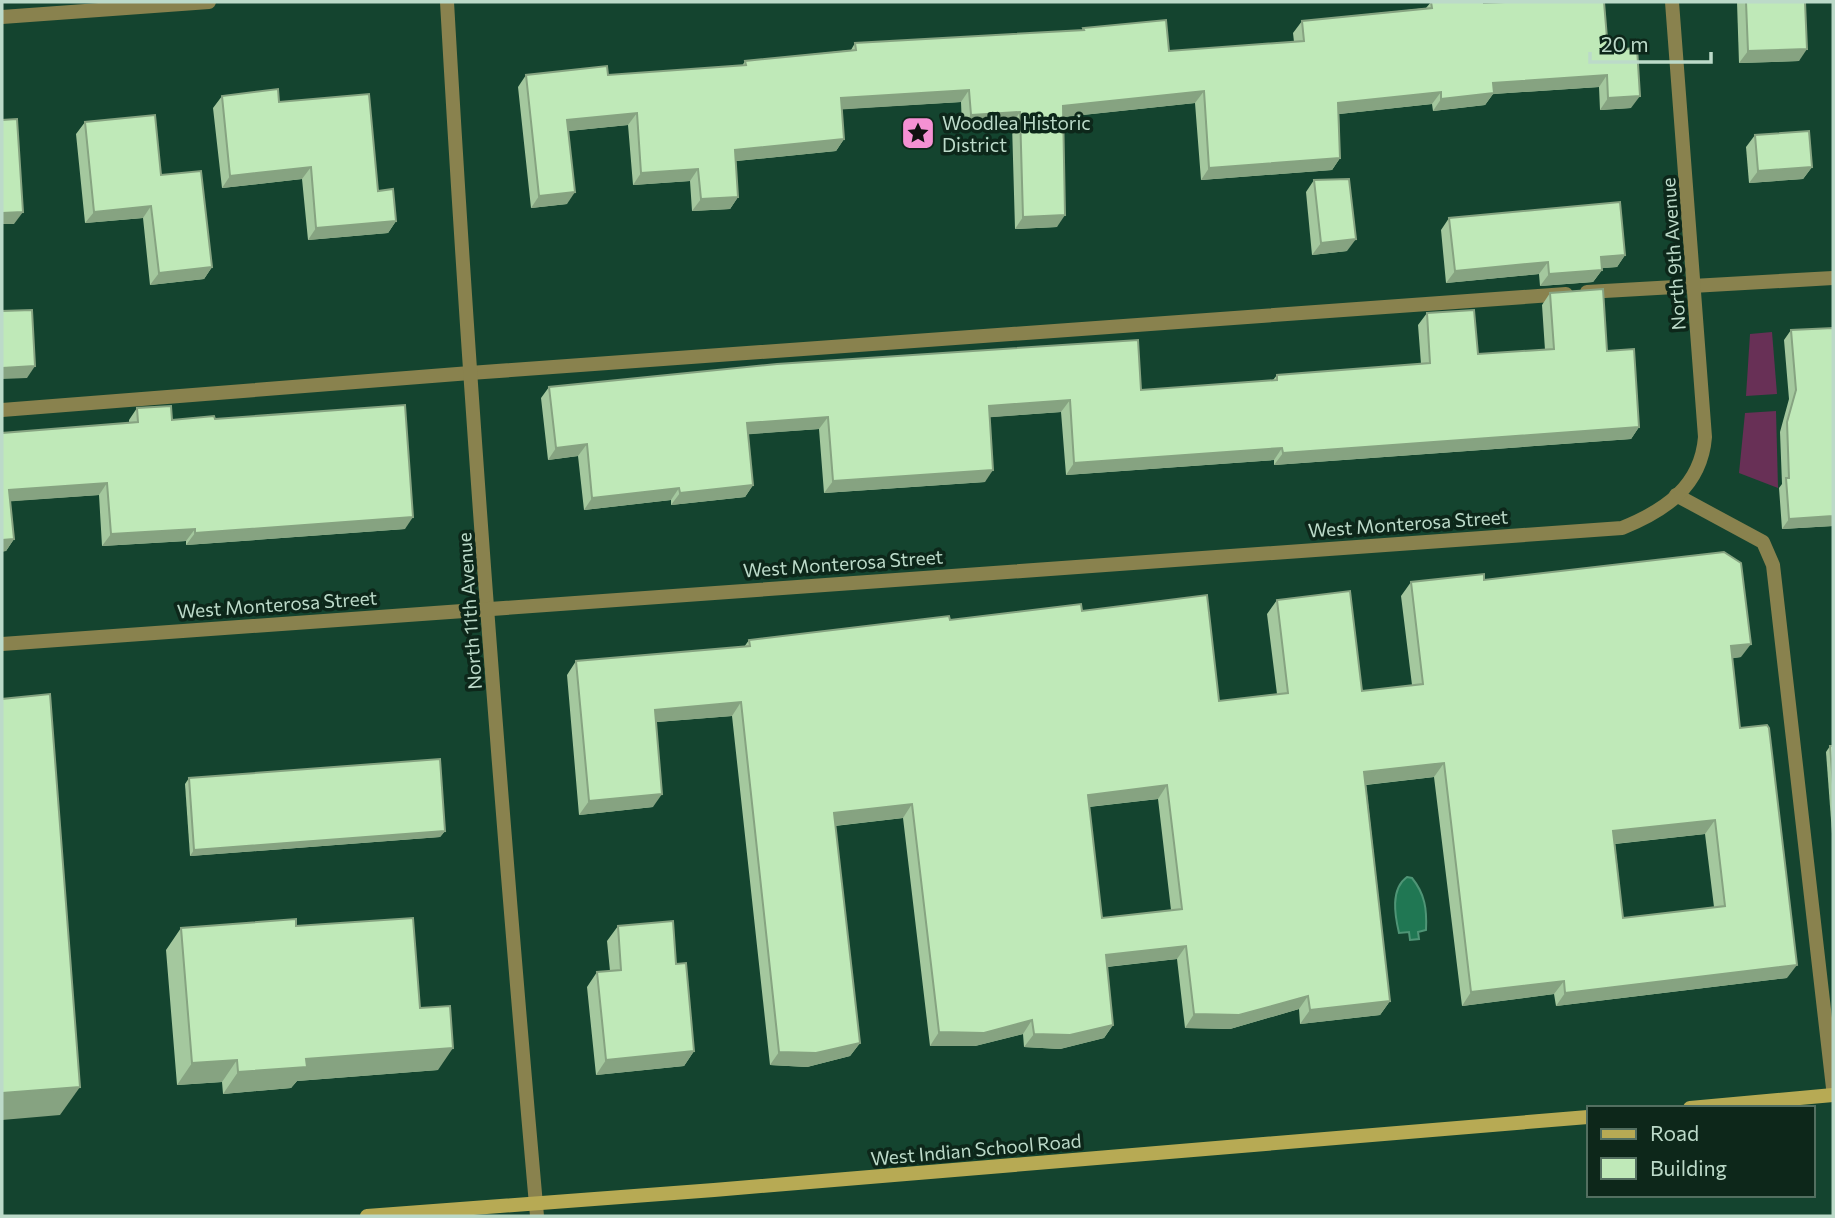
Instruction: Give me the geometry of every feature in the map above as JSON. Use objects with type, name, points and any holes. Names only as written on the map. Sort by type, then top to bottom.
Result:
[{"type":"main road","points":[[1712,1106],[1833,1095]]},
{"type":"main road","name":"West Indian School Road","points":[[366,1216],[536,1210],[1587,1117]]},
{"type":"street","points":[[2,17],[209,2]]},
{"type":"street","name":"North 11th Avenue","points":[[447,2],[470,373],[512,940],[536,1210]]},
{"type":"street","name":"North 9th Avenue","points":[[1672,2],[1705,437],[1701,464],[1676,495]]},
{"type":"street","points":[[2,410],[470,373],[1695,285],[1833,278]]},
{"type":"street","points":[[1676,495],[1763,542],[1773,565],[1833,1087]]},
{"type":"street","name":"West Monterosa Street","points":[[2,644],[488,607],[1622,528],[1665,508],[1676,495]]},
{"type":"shaded area","points":[[1772,332],[1777,394],[1746,396],[1750,334]]},
{"type":"shaded area","points":[[1776,411],[1778,488],[1739,473],[1745,413]]},
{"type":"shaded area","points":[[1407,877],[1412,878],[1424,902],[1426,930],[1418,932],[1419,939],[1410,940],[1409,932],[1399,933],[1397,926],[1396,896],[1398,888]]},
{"type":"building","points":[[1431,2],[1604,2],[1608,50],[1637,48],[1640,96],[1608,98],[1607,75],[1493,83],[1494,93],[1441,99],[1441,92],[1338,103],[1340,158],[1209,168],[1204,91],[1063,106],[1065,215],[1023,217],[1020,112],[971,115],[969,90],[841,98],[844,139],[735,150],[738,197],[701,199],[698,169],[641,173],[637,113],[567,120],[575,192],[539,196],[526,75],[607,66],[608,75],[746,65],[745,61],[856,50],[855,43],[1084,30],[1083,28],[1166,20],[1169,51],[1304,41],[1302,21],[1432,8]]},
{"type":"building","points":[[1746,2],[1805,2],[1807,49],[1748,51]]},
{"type":"building","points":[[278,89],[279,102],[369,94],[378,191],[393,189],[396,221],[316,228],[311,167],[230,176],[222,96]]},
{"type":"building","points":[[155,115],[161,175],[201,171],[212,267],[159,273],[151,206],[94,212],[85,122]]},
{"type":"building","points":[[17,119],[23,212],[2,213],[2,120]]},
{"type":"building","points":[[1809,131],[1812,167],[1758,171],[1755,135]]},
{"type":"building","points":[[1349,179],[1356,239],[1321,243],[1314,180]]},
{"type":"building","points":[[1620,202],[1625,255],[1601,257],[1602,270],[1549,274],[1548,262],[1455,271],[1449,218]]},
{"type":"building","points":[[1603,289],[1607,351],[1634,349],[1639,427],[1283,453],[1282,448],[1074,463],[1070,400],[989,406],[993,470],[833,481],[828,417],[747,423],[753,485],[680,493],[679,488],[592,498],[587,444],[556,448],[549,387],[777,364],[1138,340],[1141,390],[1277,380],[1277,375],[1430,363],[1427,313],[1474,310],[1478,354],[1554,349],[1550,293]]},
{"type":"building","points":[[32,310],[35,366],[2,368],[2,311]]},
{"type":"building","points":[[1833,328],[1833,516],[1789,519],[1786,478],[1789,478],[1787,422],[1796,390],[1791,330]]},
{"type":"building","points":[[405,405],[413,517],[195,533],[195,529],[111,534],[107,483],[9,490],[14,539],[2,540],[2,433],[138,422],[137,408],[171,406],[172,420]]},
{"type":"building","points":[[1724,552],[1741,563],[1751,644],[1731,646],[1740,728],[1767,725],[1769,728],[1797,965],[1565,993],[1564,981],[1471,992],[1444,763],[1364,772],[1390,1001],[1310,1010],[1308,996],[1239,1015],[1194,1014],[1186,946],[1106,955],[1113,1025],[1070,1035],[1034,1034],[1032,1020],[984,1033],[939,1032],[912,804],[834,813],[860,1043],[816,1053],[779,1052],[741,702],[655,710],[662,794],[589,801],[576,661],[750,646],[749,640],[949,616],[950,620],[1081,604],[1082,611],[1207,595],[1219,701],[1288,693],[1277,600],[1350,591],[1362,691],[1423,684],[1411,582],[1484,574],[1484,580]],"holes":[[[1167,785],[1182,909],[1102,918],[1088,795]],[[1715,820],[1725,906],[1623,918],[1613,831]]]},
{"type":"building","points":[[50,694],[80,1087],[2,1093],[2,699]]},
{"type":"building","points":[[1830,746],[1833,746],[1833,785]]},
{"type":"building","points":[[440,759],[445,831],[194,850],[189,778]]},
{"type":"building","points":[[413,918],[420,1008],[450,1006],[453,1048],[306,1059],[307,1067],[238,1072],[237,1060],[192,1063],[181,928],[296,919],[296,926]]},
{"type":"building","points":[[673,921],[676,964],[686,963],[694,1051],[606,1060],[597,972],[621,970],[618,926]]},
{"type":"place","name":"Woodlea Historic District","points":[[918,133]]}]
